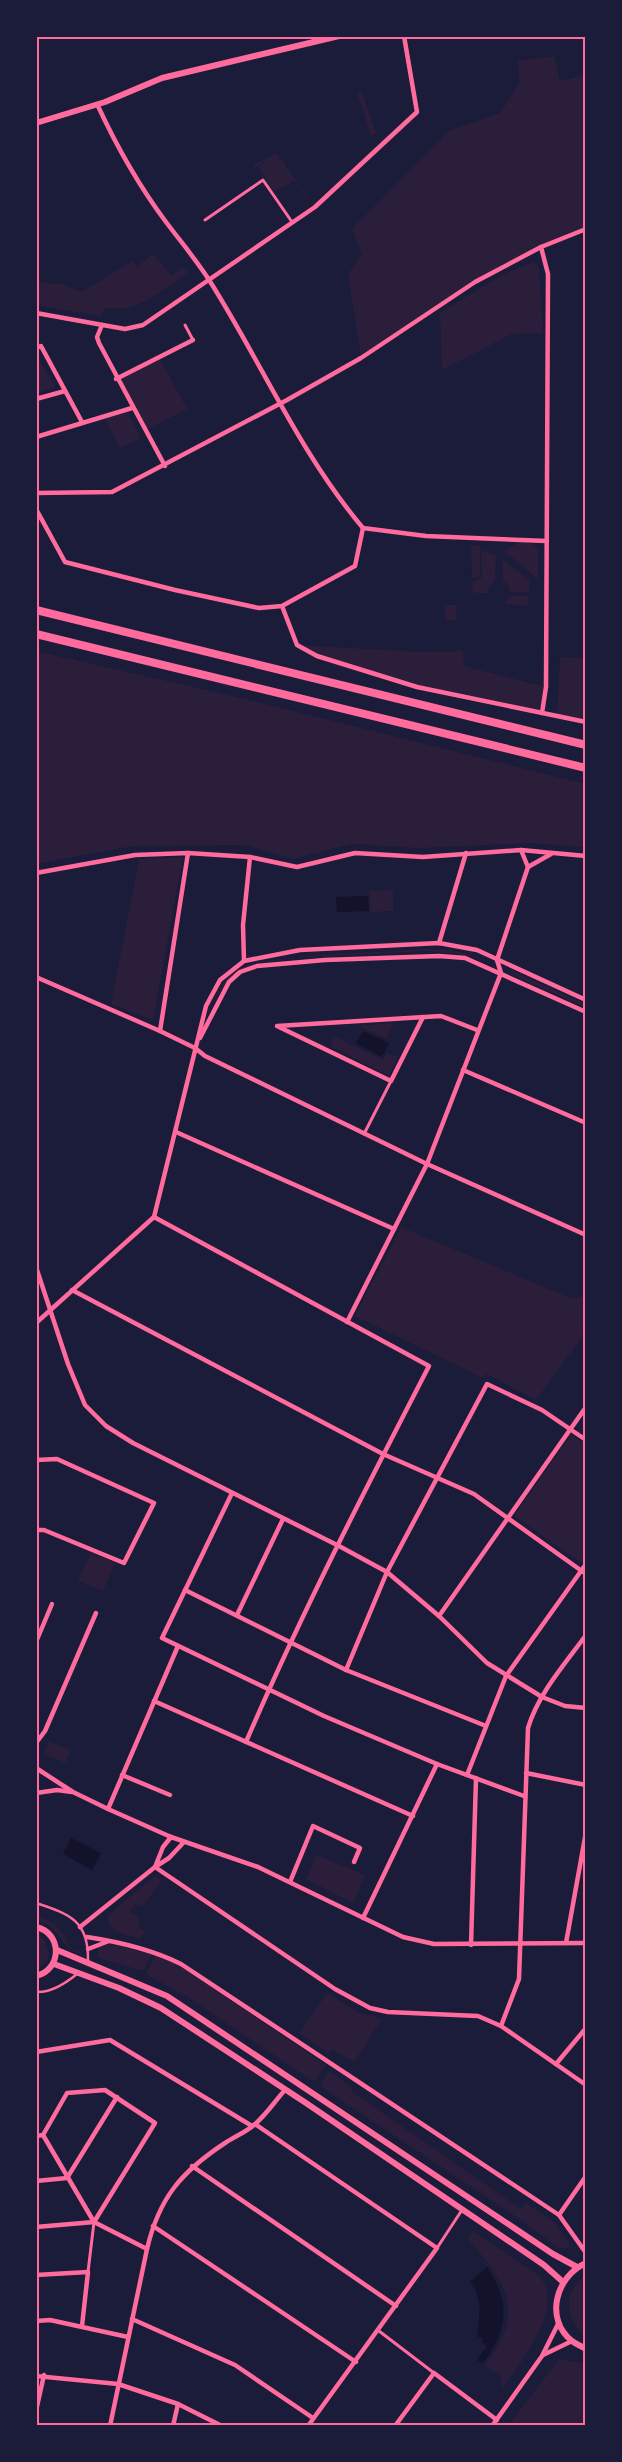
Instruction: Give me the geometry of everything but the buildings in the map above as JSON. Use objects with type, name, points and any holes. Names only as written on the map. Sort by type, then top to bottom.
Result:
[{"type":"highway","points":[[36,610],[586,745]]},
{"type":"highway","points":[[36,634],[586,768]]},
{"type":"main road","points":[[36,123],[97,104],[162,78],[339,36]]},
{"type":"main road","points":[[36,1922],[38,1928],[52,1937],[57,1950],[54,1964],[48,1970],[36,1976]]},
{"type":"main road","points":[[57,1950],[167,1996],[553,2254],[577,2267]]},
{"type":"main road","points":[[54,1964],[119,1988],[161,2008],[544,2265],[563,2282]]},
{"type":"main road","points":[[586,2263],[577,2267],[563,2282],[557,2294],[556,2308],[558,2322],[572,2341],[586,2349]]},
{"type":"street","points":[[36,313],[102,325],[135,328],[210,281],[315,207],[417,112],[404,36]]},
{"type":"street","points":[[97,104],[112,137],[164,220],[210,281],[280,404],[340,501],[363,528],[426,536],[547,541]]},
{"type":"street","points":[[205,220],[263,180],[292,223]]},
{"type":"street","points":[[36,493],[112,492],[165,466],[361,358],[474,282],[541,247],[586,229]]},
{"type":"street","points":[[541,247],[548,274],[546,688],[542,713]]},
{"type":"street","points":[[116,379],[193,340],[185,324]]},
{"type":"street","points":[[102,325],[98,337],[99,344],[116,379],[165,466]]},
{"type":"street","points":[[36,348],[41,346],[82,422]]},
{"type":"street","points":[[36,400],[65,391]]},
{"type":"street","points":[[36,437],[132,408]]},
{"type":"street","points":[[36,509],[65,562],[175,590],[259,608],[282,606],[355,566],[363,528]]},
{"type":"street","points":[[282,606],[297,645],[317,656],[417,687],[586,722]]},
{"type":"street","points":[[347,1322],[427,1164],[501,972],[497,960],[528,867],[521,850]]},
{"type":"street","points":[[36,873],[134,855],[188,853],[250,857],[297,867],[355,853],[423,857],[521,850],[586,856]]},
{"type":"street","points":[[160,1031],[188,853]]},
{"type":"street","points":[[439,944],[466,853]]},
{"type":"street","points":[[528,867],[552,853]]},
{"type":"street","points":[[244,961],[243,925],[250,857]]},
{"type":"street","points":[[36,1323],[154,1217],[206,1006],[220,980],[244,961],[300,950],[439,944],[477,950],[586,1000]]},
{"type":"street","points":[[196,1048],[229,982],[240,972],[257,966],[439,956],[465,958],[501,972],[586,1012]]},
{"type":"street","points":[[36,977],[160,1031],[196,1048],[205,1056],[364,1134],[586,1235]]},
{"type":"street","points":[[391,1081],[277,1026],[441,1016],[478,1030]]},
{"type":"street","points":[[364,1134],[423,1017]]},
{"type":"street","points":[[463,1070],[586,1123]]},
{"type":"street","points":[[176,1132],[394,1229]]},
{"type":"street","points":[[154,1217],[429,1366],[269,1689],[246,1742]]},
{"type":"street","points":[[36,1267],[68,1364],[86,1405],[106,1426],[133,1442],[387,1572],[439,1616],[487,1663],[506,1676],[542,1697],[565,1706],[586,1708]]},
{"type":"street","points":[[72,1290],[384,1454],[474,1494],[584,1572]]},
{"type":"street","points":[[346,1670],[387,1572],[487,1384],[542,1410],[586,1440]]},
{"type":"street","points":[[439,1616],[586,1407]]},
{"type":"street","points":[[36,1460],[57,1459],[154,1503],[124,1563],[44,1530],[36,1530]]},
{"type":"street","points":[[232,1493],[162,1638],[324,1716],[437,1764],[524,1796]]},
{"type":"street","points":[[237,1615],[283,1519]]},
{"type":"street","points":[[467,1775],[506,1676],[584,1572],[586,1564]]},
{"type":"street","points":[[185,1590],[346,1670],[486,1726]]},
{"type":"street","points":[[36,1642],[52,1604]]},
{"type":"street","points":[[36,1743],[45,1731],[96,1613]]},
{"type":"street","points":[[501,2026],[519,1979],[524,1796],[528,1728],[532,1714],[542,1697],[586,1635]]},
{"type":"street","points":[[108,1809],[178,1646]]},
{"type":"street","points":[[154,1701],[413,1816]]},
{"type":"street","points":[[363,1918],[437,1764]]},
{"type":"street","points":[[36,1768],[73,1792],[108,1809],[171,1837],[258,1867],[403,1937],[434,1944],[586,1943]]},
{"type":"street","points":[[526,1773],[586,1785]]},
{"type":"street","points":[[122,1775],[170,1795]]},
{"type":"street","points":[[471,1945],[476,1778]]},
{"type":"street","points":[[36,1793],[58,1790],[73,1792]]},
{"type":"street","points":[[290,1882],[313,1826],[360,1848],[354,1862]]},
{"type":"street","points":[[566,1943],[586,1832]]},
{"type":"street","points":[[155,1867],[163,1847],[171,1837]]},
{"type":"street","points":[[80,1927],[169,1858],[184,1842]]},
{"type":"street","points":[[155,1867],[335,1989],[370,2008],[388,2012],[478,2016],[501,2026],[586,2085]]},
{"type":"street","points":[[87,1937],[110,1940],[155,1951],[181,1964],[559,2215],[586,2253]]},
{"type":"street","points":[[88,1949],[110,1940]]},
{"type":"street","points":[[556,2064],[586,2028]]},
{"type":"street","points":[[36,2052],[110,2040],[253,2125],[437,2248]]},
{"type":"street","points":[[43,2135],[68,2094],[105,2090],[155,2123],[94,2222],[82,2326]]},
{"type":"street","points":[[110,2426],[153,2226],[173,2189],[192,2166],[253,2125],[285,2090]]},
{"type":"street","points":[[67,2178],[117,2097]]},
{"type":"street","points":[[36,2136],[43,2135]]},
{"type":"street","points":[[43,2135],[94,2222],[147,2249]]},
{"type":"street","points":[[192,2166],[396,2306]]},
{"type":"street","points":[[559,2215],[586,2176]]},
{"type":"street","points":[[36,2181],[67,2178]]},
{"type":"street","points":[[308,2426],[379,2331],[462,2210]]},
{"type":"street","points":[[36,2228],[94,2222]]},
{"type":"street","points":[[153,2226],[356,2362]]},
{"type":"street","points":[[36,2275],[88,2272]]},
{"type":"street","points":[[132,2319],[236,2365],[314,2418]]},
{"type":"street","points":[[36,2321],[50,2320],[128,2337]]},
{"type":"street","points":[[492,2426],[542,2356],[558,2322]]},
{"type":"street","points":[[379,2331],[497,2420]]},
{"type":"street","points":[[542,2356],[572,2341]]},
{"type":"street","points":[[395,2426],[434,2373]]},
{"type":"street","points":[[36,2411],[44,2375]]},
{"type":"street","points":[[36,2376],[44,2375],[118,2384],[178,2404],[222,2426]]},
{"type":"street","points":[[173,2426],[178,2404]]},
{"type":"lane","points":[[36,1903],[65,1913],[80,1927],[87,1937],[88,1963]]},
{"type":"lane","points":[[36,1992],[42,1992],[64,1984],[78,1973]]},
{"type":"shaded area","points":[[554,56],[560,81],[586,75],[586,229],[493,273],[361,358],[348,274],[362,254],[352,229],[449,131],[500,113],[519,84],[518,61]]},
{"type":"shaded area","points":[[362,92],[376,133],[371,136],[357,93]]},
{"type":"shaded area","points":[[276,153],[286,164],[306,197],[295,181],[274,192],[259,167],[270,159],[255,168],[254,165]]},
{"type":"shaded area","points":[[153,254],[172,276],[183,267],[189,272],[160,293],[140,304],[118,309],[105,308],[100,316],[36,305],[36,282],[61,284],[82,292],[132,261],[138,266]]},
{"type":"shaded area","points":[[535,263],[539,268],[543,333],[512,334],[442,370],[440,313],[501,276],[525,265]]},
{"type":"shaded area","points":[[36,356],[56,387],[36,394]]},
{"type":"shaded area","points":[[159,357],[187,409],[144,431],[117,379]]},
{"type":"shaded area","points":[[128,412],[141,438],[120,448],[105,419]]},
{"type":"shaded area","points":[[520,542],[533,544],[538,549],[538,579],[504,551]]},
{"type":"shaded area","points":[[471,545],[480,546],[480,576],[472,578]]},
{"type":"shaded area","points":[[481,550],[496,555],[495,580],[488,588],[488,593],[472,591],[473,582],[482,577]]},
{"type":"shaded area","points":[[502,559],[529,580],[529,592],[510,592],[509,586],[503,580]]},
{"type":"shaded area","points":[[510,596],[528,596],[528,606],[504,604]]},
{"type":"shaded area","points":[[444,605],[456,605],[456,620],[445,620]]},
{"type":"shaded area","points":[[297,645],[420,652],[463,651],[464,666],[546,687],[542,713],[417,687],[317,656]]},
{"type":"shaded area","points":[[36,651],[254,701],[586,784],[586,847],[531,843],[418,848],[352,844],[294,859],[245,845],[133,846],[36,864]]},
{"type":"shaded area","points":[[560,657],[586,658],[586,722],[557,716]]},
{"type":"shaded area","points":[[183,857],[153,1020],[111,1004],[139,859]]},
{"type":"shaded area","points":[[393,890],[393,911],[370,912],[369,891]]},
{"type":"shaded area","points":[[368,896],[369,911],[337,912],[336,897]]},
{"type":"shaded area","points":[[428,949],[449,950],[480,957],[428,951],[303,957],[253,964],[234,974],[209,1006],[222,984],[233,972],[252,963],[303,956]]},
{"type":"shaded area","points":[[512,971],[586,1004],[586,1008],[511,974]]},
{"type":"shaded area","points":[[394,1023],[386,1039],[359,1026]]},
{"type":"shaded area","points":[[363,1031],[389,1043],[382,1057],[356,1043]]},
{"type":"shaded area","points":[[334,1036],[383,1060],[387,1053],[398,1057],[389,1076],[330,1046]]},
{"type":"shaded area","points":[[401,1227],[573,1299],[586,1295],[586,1331],[536,1400],[487,1374],[483,1378],[355,1316]]},
{"type":"shaded area","points":[[571,1435],[586,1445],[586,1558],[582,1563],[514,1516]]},
{"type":"shaded area","points":[[91,1553],[115,1563],[103,1591],[78,1581]]},
{"type":"shaded area","points":[[49,1741],[71,1750],[66,1763],[44,1754]]},
{"type":"shaded area","points":[[71,1838],[101,1853],[92,1870],[63,1854]]},
{"type":"shaded area","points":[[316,1855],[365,1875],[353,1903],[306,1879]]},
{"type":"shaded area","points":[[155,1876],[162,1881],[142,1907],[136,1904],[130,1912],[138,1916],[139,1928],[145,1931],[141,1939],[113,1929],[108,1921],[108,1915]]},
{"type":"shaded area","points":[[36,1912],[37,1915],[57,1927],[65,1935],[69,1947],[81,1952],[82,1955],[71,1950],[50,1926],[39,1920],[36,1916]]},
{"type":"shaded area","points":[[36,1935],[45,1940],[49,1954],[46,1962],[36,1968]]},
{"type":"shaded area","points":[[111,1944],[152,1954],[143,1971],[97,1957],[99,1947]]},
{"type":"shaded area","points":[[156,1954],[180,1966],[326,2065],[314,2082],[186,1996],[146,1974]]},
{"type":"shaded area","points":[[327,1993],[358,2012],[382,2019],[354,2062],[332,2049],[329,2053],[299,2033]]},
{"type":"shaded area","points":[[329,2071],[352,2087],[351,2091],[521,2209],[526,2203],[554,2222],[570,2245],[568,2248],[559,2248],[521,2220],[320,2086]]},
{"type":"shaded area","points":[[473,2231],[538,2275],[546,2287],[548,2302],[545,2317],[529,2349],[503,2389],[500,2376],[485,2365],[498,2346],[506,2329],[507,2299],[502,2285],[493,2270],[468,2239]]},
{"type":"shaded area","points":[[487,2267],[500,2292],[503,2316],[498,2339],[483,2363],[477,2360],[487,2346],[481,2342],[483,2339],[477,2336],[480,2308],[476,2291],[470,2282]]},
{"type":"shaded area","points":[[586,2276],[586,2337],[574,2323],[569,2306],[573,2289]]},
{"type":"shaded area","points":[[559,2359],[586,2364],[586,2426],[508,2426]]}]
